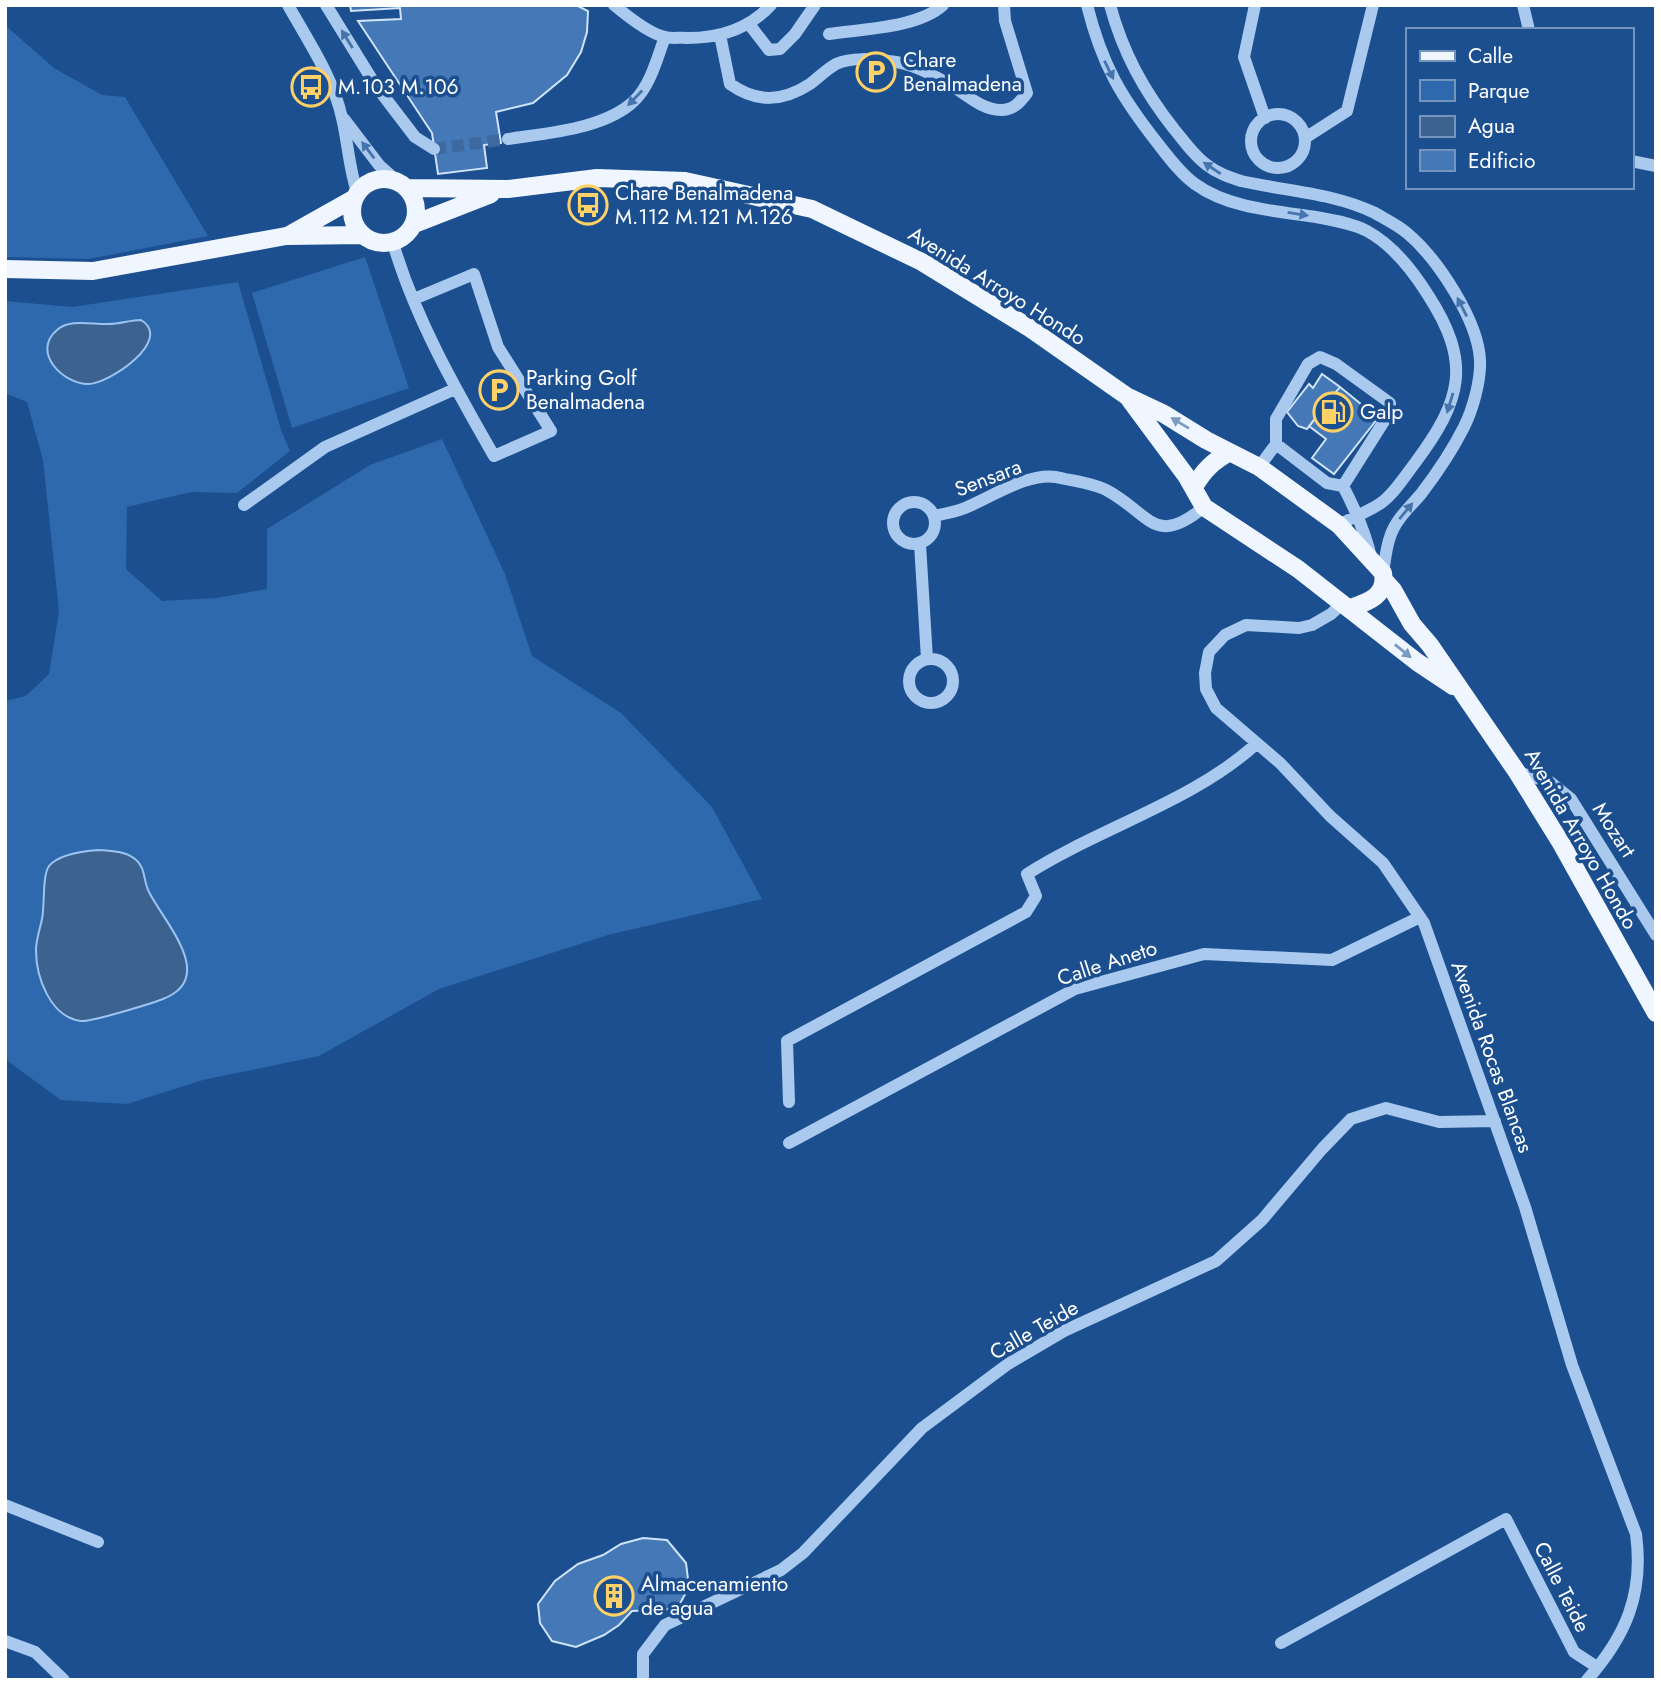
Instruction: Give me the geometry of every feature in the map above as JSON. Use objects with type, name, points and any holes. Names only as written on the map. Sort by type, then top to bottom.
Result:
[{"type":"main road","points":[[286,236],[355,196],[368,182],[383,178],[402,185],[416,205],[414,224],[409,232],[393,243],[371,242],[362,236],[354,225],[351,212],[355,196]]},
{"type":"main road","name":"Avenida Arroyo Hondo","points":[[402,185],[508,189],[597,178],[685,181],[812,209],[922,262],[1028,327],[1128,397],[1259,467],[1339,525],[1371,557],[1412,624],[1430,645],[1517,772],[1561,843],[1656,1013]]},
{"type":"main road","name":"Avenida Arroyo Hondo","points":[[414,224],[462,203],[508,189]]},
{"type":"main road","points":[[5,269],[93,271],[286,236],[362,236]]},
{"type":"main road","name":"Avenida Arroyo Hondo","points":[[1128,397],[1194,486],[1204,507],[1298,569],[1417,662],[1461,691]]},
{"type":"main road","points":[[1194,486],[1214,460],[1230,452]]},
{"type":"main road","points":[[1346,606],[1370,602],[1381,592],[1384,577]]},
{"type":"street","points":[[288,5],[322,64],[342,116],[355,196]]},
{"type":"street","points":[[326,5],[376,86],[415,137],[434,149]]},
{"type":"street","points":[[614,5],[665,37],[702,38],[720,35],[749,24],[772,5]]},
{"type":"street","points":[[749,24],[769,50],[780,49],[795,34],[815,5]]},
{"type":"street","points":[[829,34],[915,20],[933,14],[943,5]]},
{"type":"street","points":[[720,35],[730,84],[745,95],[764,99],[788,95],[808,85],[836,64],[867,58],[909,63],[980,105],[1001,110],[1016,106],[1027,93],[1005,21],[1004,5]]},
{"type":"street","points":[[1087,5],[1095,36],[1109,71],[1126,100],[1166,154],[1192,182],[1216,197],[1233,202],[1334,220],[1366,230],[1393,250],[1417,278],[1452,338],[1457,361],[1454,391],[1446,416],[1430,443],[1384,502],[1339,525]]},
{"type":"street","points":[[1110,5],[1130,62],[1150,99],[1206,165],[1225,176],[1241,181],[1341,200],[1374,213],[1407,232],[1436,265],[1458,299],[1475,334],[1480,361],[1475,394],[1466,423],[1451,451],[1390,535],[1384,577]]},
{"type":"street","points":[[1255,5],[1244,57],[1265,118]]},
{"type":"street","points":[[1305,138],[1347,111],[1373,5]]},
{"type":"street","points":[[1523,5],[1529,28]]},
{"type":"street","points":[[508,139],[604,121],[635,101],[649,81],[665,37]]},
{"type":"street","points":[[1273,115],[1288,116],[1296,121],[1305,138],[1302,154],[1288,166],[1267,167],[1260,161],[1251,145],[1255,127],[1273,115]]},
{"type":"street","points":[[342,116],[379,165],[402,185]]},
{"type":"street","points":[[1241,181],[1260,161]]},
{"type":"street","points":[[1633,162],[1656,166]]},
{"type":"street","points":[[1288,166],[1295,191]]},
{"type":"street","points":[[393,243],[414,299],[455,388],[494,456],[551,431],[498,347],[474,274],[414,299]]},
{"type":"street","points":[[1259,467],[1276,444],[1276,419],[1308,364],[1320,357],[1336,364],[1390,403],[1386,418],[1343,486]]},
{"type":"street","points":[[244,505],[325,447],[455,388]]},
{"type":"street","points":[[1276,444],[1327,483],[1343,486]]},
{"type":"street","name":"Sensara","points":[[934,516],[963,509],[1016,483],[1051,476],[1107,490],[1154,524],[1175,526],[1188,520],[1204,507]]},
{"type":"street","points":[[1343,486],[1357,514],[1371,557]]},
{"type":"street","points":[[919,503],[934,516],[931,536],[919,544],[900,539],[893,527],[895,514],[905,504],[919,503]]},
{"type":"street","points":[[919,544],[927,659]]},
{"type":"street","name":"Avenida Rocas Blancas","points":[[1346,606],[1312,625],[1298,628],[1246,625],[1225,635],[1209,652],[1205,673],[1206,689],[1216,708],[1280,763],[1330,816],[1383,863],[1420,917],[1437,959],[1525,1206],[1572,1365],[1636,1534],[1639,1553],[1635,1600],[1616,1641],[1587,1680]]},
{"type":"street","points":[[789,1102],[787,1041],[1026,912],[1036,896],[1027,873],[1055,856],[1186,791],[1240,759],[1256,744]]},
{"type":"street","name":"Mozart","points":[[1517,772],[1550,782],[1571,799],[1656,935]]},
{"type":"street","name":"Calle Aneto","points":[[789,1143],[1075,989],[1204,954],[1332,960],[1420,917]]},
{"type":"street","name":"Calle Teide","points":[[643,1680],[643,1654],[665,1625],[780,1570],[803,1553],[922,1428],[1008,1364],[1064,1331],[1216,1261],[1262,1220],[1351,1119],[1386,1108],[1439,1122],[1495,1121]]},
{"type":"street","points":[[5,1505],[98,1542]]},
{"type":"street","name":"Calle Teide","points":[[1281,1643],[1506,1518],[1574,1652],[1597,1667]]},
{"type":"street","points":[[5,1641],[35,1652],[64,1680]]},
{"type":"green space","points":[[5,25],[54,68],[102,95],[125,97],[208,236],[89,259],[5,257]]},
{"type":"green space","points":[[365,257],[409,388],[292,428],[252,293]]},
{"type":"green space","points":[[238,282],[281,430],[290,451],[237,493],[191,492],[127,507],[126,569],[162,601],[216,598],[267,589],[267,529],[370,465],[442,439],[505,574],[532,656],[621,713],[712,807],[762,899],[608,935],[439,989],[319,1056],[203,1080],[127,1104],[61,1100],[9,1062],[5,1056],[5,701],[26,696],[49,674],[59,611],[43,460],[27,402],[5,393],[5,301],[72,307]]},
{"type":"water","points":[[141,320],[149,328],[150,338],[144,349],[123,369],[98,382],[78,383],[69,379],[60,373],[49,357],[47,348],[50,339],[62,326]]},
{"type":"water","points":[[99,850],[122,853],[139,862],[149,892],[182,949],[187,964],[186,978],[179,990],[163,999],[108,1016],[81,1021],[61,1012],[47,994],[39,972],[36,946],[43,913],[45,877],[49,866],[66,856]]},
{"type":"building","points":[[350,5],[576,5],[588,11],[587,32],[581,52],[567,75],[533,103],[496,112],[501,143],[484,145],[487,168],[438,174],[432,133],[358,21],[401,19],[400,8],[351,11]]},
{"type":"building","points":[[1322,374],[1340,387],[1307,429],[1298,426],[1287,412],[1309,384],[1313,388]]},
{"type":"building","points":[[1340,387],[1378,418],[1334,474],[1312,458],[1326,439],[1309,426]]},
{"type":"building","name":"Almacenamiento de agua","points":[[643,1538],[667,1540],[686,1563],[689,1587],[677,1609],[632,1611],[619,1625],[604,1635],[576,1647],[552,1641],[540,1623],[538,1604],[555,1581],[578,1564],[603,1555],[621,1544]]},
{"type":"tunnel","points":[[434,149],[508,139]]},
{"type":"place","name":"Chare Benalmadena","points":[[876,72]]},
{"type":"place","name":"M.103 M.106","points":[[311,87]]},
{"type":"place","name":"Chare Benalmadena M.112 M.121 M.126","points":[[588,205]]},
{"type":"place","name":"Parking Golf Benalmadena","points":[[499,390]]},
{"type":"place","name":"Galp","points":[[1333,412]]},
{"type":"place","name":"Almacenamiento de agua","points":[[614,1596]]}]
